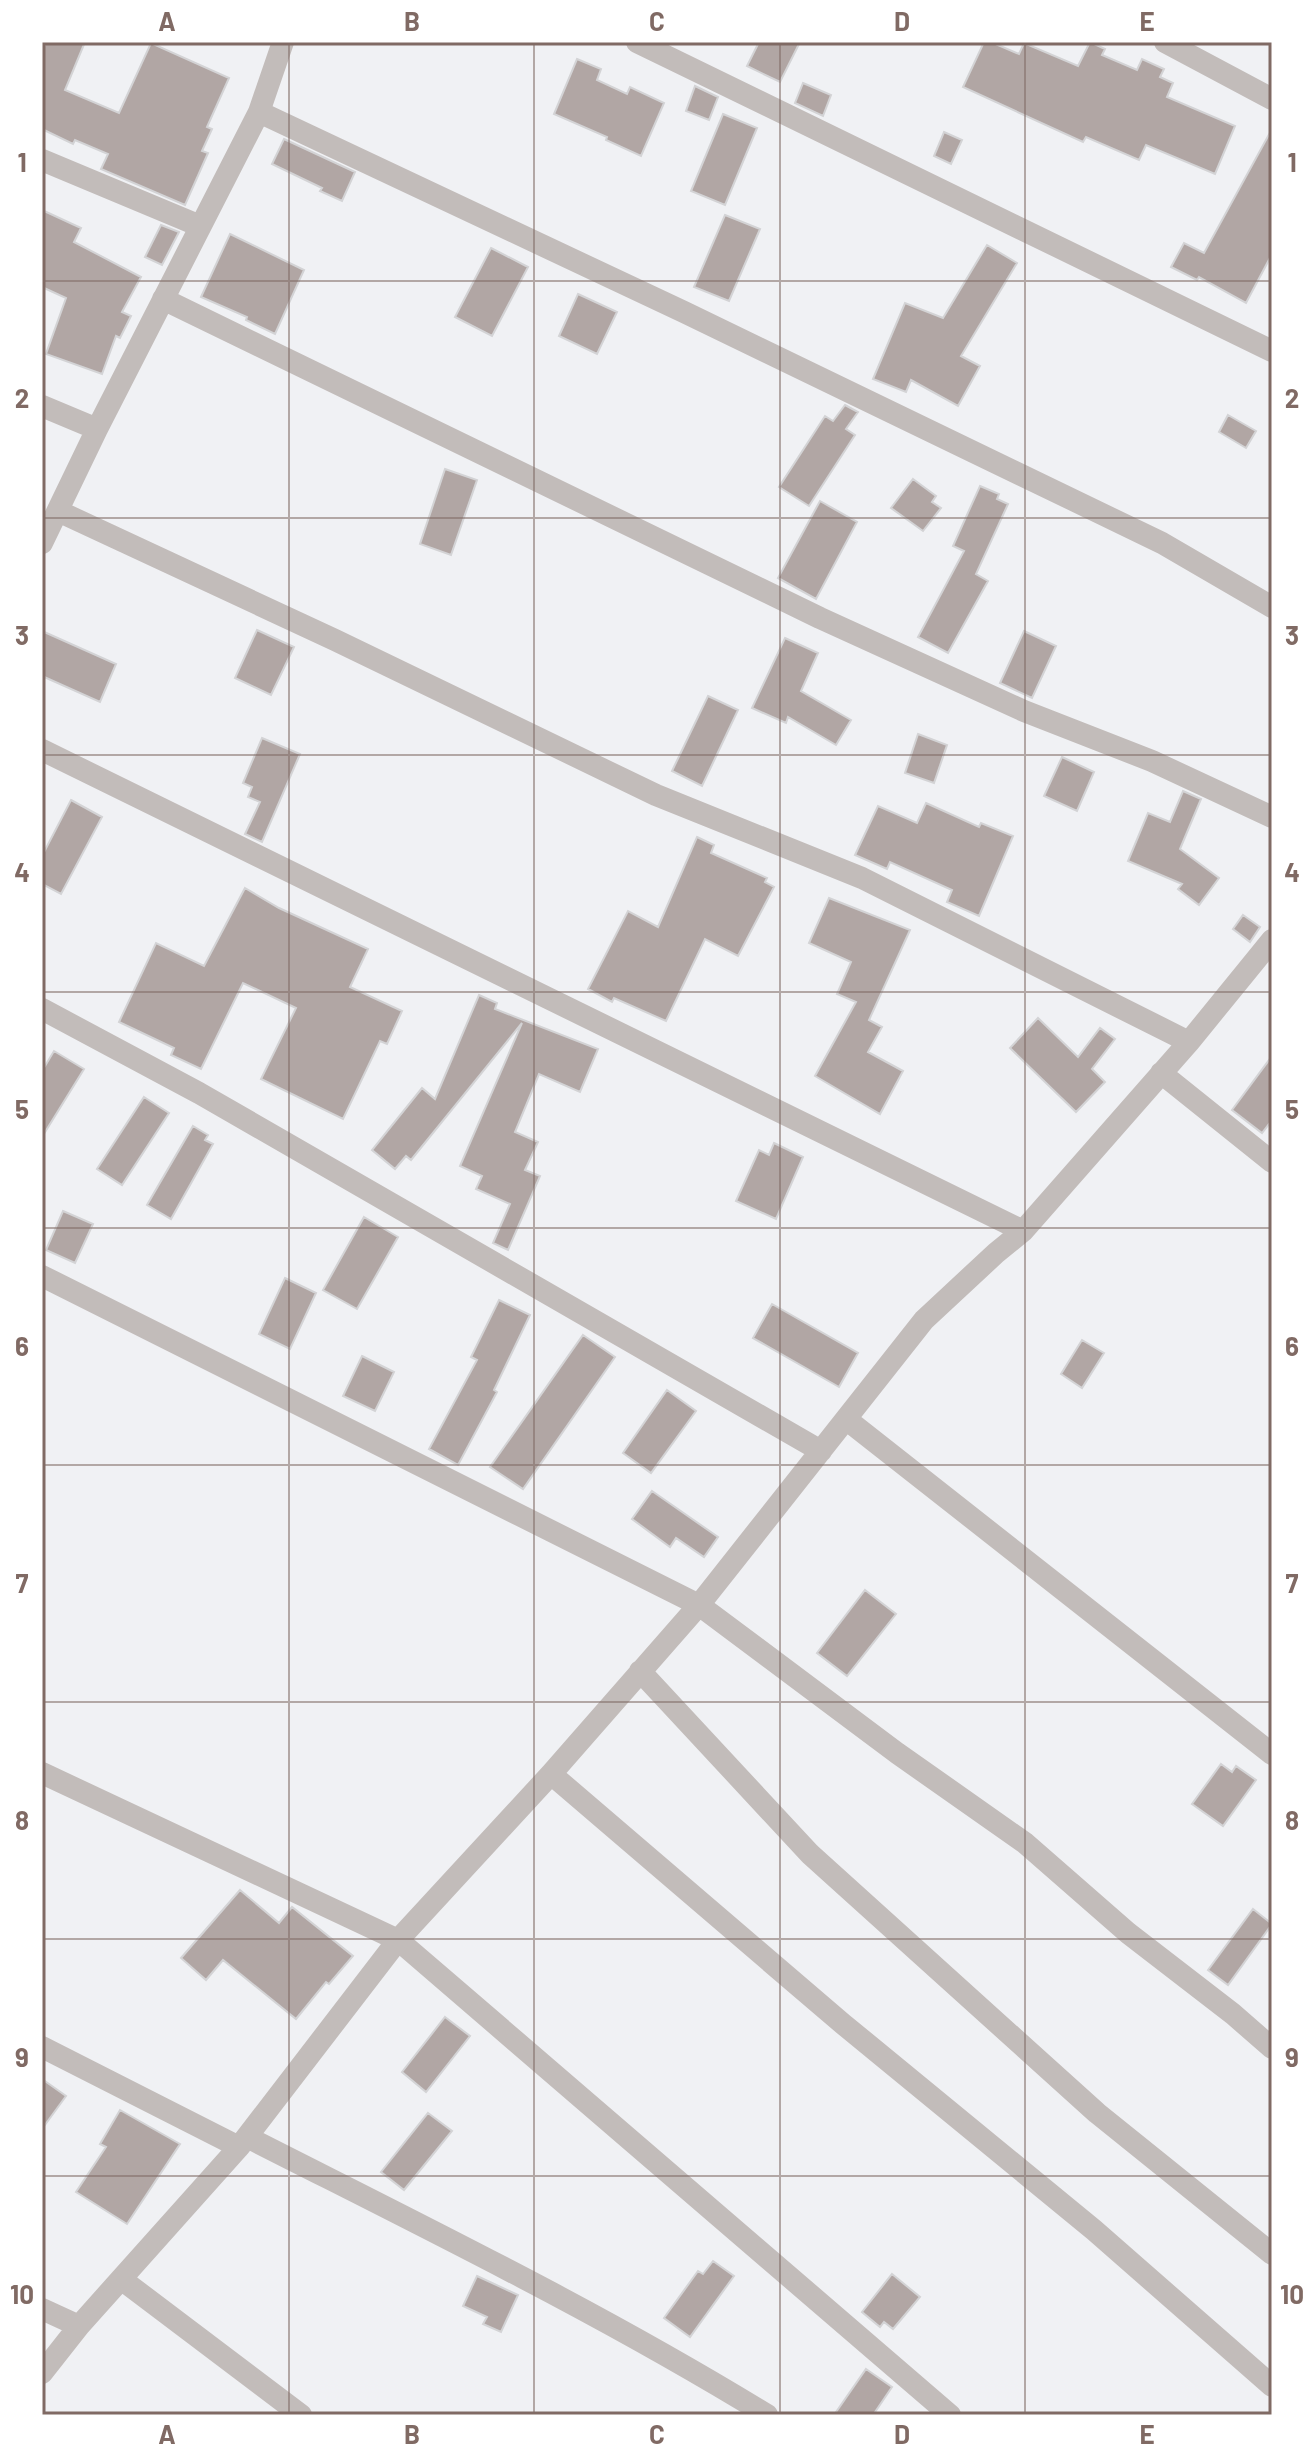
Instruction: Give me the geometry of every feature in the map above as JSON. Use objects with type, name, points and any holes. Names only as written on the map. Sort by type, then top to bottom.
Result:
[{"type":"street","points":[[42,543],[259,112],[283,42]]},
{"type":"street","points":[[637,42],[1272,351]]},
{"type":"street","points":[[1165,42],[1272,99]]},
{"type":"street","points":[[259,112],[1134,530],[1272,607]]},
{"type":"street","points":[[42,160],[200,226]]},
{"type":"street","points":[[163,299],[820,618],[1024,711],[1152,761],[1272,817]]},
{"type":"street","points":[[42,406],[97,429]]},
{"type":"street","points":[[58,511],[656,795],[862,878],[1189,1042]]},
{"type":"street","points":[[42,750],[1023,1231]]},
{"type":"street","points":[[42,2373],[79,2326],[243,2142],[398,1940],[551,1774],[699,1605],[924,1320],[1023,1231],[1189,1042],[1272,940]]},
{"type":"street","points":[[42,1009],[212,1100],[821,1451]]},
{"type":"street","points":[[1161,1073],[1272,1162]]},
{"type":"street","points":[[42,1276],[699,1605],[897,1753],[1025,1843],[1128,1933],[1272,2048]]},
{"type":"street","points":[[846,1419],[1272,1754]]},
{"type":"street","points":[[640,1671],[810,1854],[1097,2113],[1272,2254]]},
{"type":"street","points":[[42,1773],[398,1940],[950,2415]]},
{"type":"street","points":[[551,1774],[843,2024],[1094,2230],[1272,2386]]},
{"type":"street","points":[[42,2047],[487,2258],[691,2369],[767,2415]]},
{"type":"street","points":[[121,2279],[301,2415]]},
{"type":"street","points":[[42,2309],[79,2326]]},
{"type":"building","points":[[46,42],[85,42],[65,90],[119,113],[151,43],[229,78],[207,127],[212,129],[202,151],[208,153],[185,205],[101,169],[108,154],[75,140],[73,144],[42,129],[42,51]]},
{"type":"building","points":[[759,42],[800,42],[780,82],[747,66]]},
{"type":"building","points":[[984,42],[1019,54],[1024,43],[1078,66],[1090,42],[1105,49],[1102,55],[1137,70],[1142,59],[1164,69],[1160,77],[1173,83],[1167,97],[1235,126],[1215,174],[1146,145],[1139,160],[1086,137],[1083,142],[963,87]]},
{"type":"building","points":[[577,59],[601,69],[597,80],[627,94],[630,87],[664,103],[641,156],[554,114]]},
{"type":"building","points":[[803,83],[831,95],[823,116],[795,103]]},
{"type":"building","points":[[695,86],[718,97],[709,120],[686,111]]},
{"type":"building","points":[[723,114],[757,128],[725,205],[691,191]]},
{"type":"building","points":[[1272,129],[1272,254],[1246,303],[1199,277],[1197,280],[1171,267],[1184,243],[1204,253]]},
{"type":"building","points":[[944,132],[962,140],[951,164],[934,156]]},
{"type":"building","points":[[284,139],[355,172],[342,201],[272,164]]},
{"type":"building","points":[[42,210],[81,228],[74,242],[141,277],[122,312],[131,316],[120,338],[116,336],[102,374],[46,354],[66,298],[42,287]]},
{"type":"building","points":[[725,215],[760,229],[729,301],[694,287]]},
{"type":"building","points":[[161,225],[179,232],[162,265],[145,257]]},
{"type":"building","points":[[230,234],[304,270],[275,334],[246,320],[247,317],[201,297]]},
{"type":"building","points":[[987,245],[1017,263],[961,356],[980,366],[958,406],[911,380],[906,392],[873,379],[905,303],[943,318]]},
{"type":"building","points":[[491,248],[528,267],[492,336],[455,317]]},
{"type":"building","points":[[578,294],[617,312],[597,354],[559,336]]},
{"type":"building","points":[[845,405],[858,412],[846,429],[855,435],[809,506],[779,487],[825,416],[833,421]]},
{"type":"building","points":[[1228,415],[1256,431],[1246,448],[1219,432]]},
{"type":"building","points":[[445,469],[477,480],[451,555],[420,544]]},
{"type":"building","points":[[913,479],[936,496],[932,502],[941,508],[923,531],[891,508]]},
{"type":"building","points":[[980,486],[999,494],[997,499],[1008,504],[976,574],[988,581],[948,653],[918,637],[964,551],[953,546]]},
{"type":"building","points":[[820,501],[857,522],[816,599],[778,578]]},
{"type":"building","points":[[257,630],[294,647],[271,695],[235,678]]},
{"type":"building","points":[[42,631],[116,664],[100,702],[42,676]]},
{"type":"building","points":[[1024,631],[1056,646],[1032,698],[1000,683]]},
{"type":"building","points":[[785,638],[818,653],[801,691],[851,720],[836,745],[788,717],[786,723],[752,708]]},
{"type":"building","points":[[708,696],[738,710],[702,786],[672,771]]},
{"type":"building","points":[[918,734],[947,745],[934,783],[905,773]]},
{"type":"building","points":[[262,738],[300,754],[262,842],[245,834],[260,802],[248,797],[252,787],[243,783]]},
{"type":"building","points":[[1062,757],[1094,772],[1077,811],[1044,796]]},
{"type":"building","points":[[1183,791],[1201,799],[1180,849],[1219,878],[1199,905],[1178,889],[1182,884],[1128,861],[1148,813],[1170,822]]},
{"type":"building","points":[[71,800],[102,817],[61,894],[42,884],[42,856]]},
{"type":"building","points":[[926,803],[979,827],[981,823],[1013,836],[979,916],[947,902],[952,890],[890,862],[887,869],[855,855],[878,806],[917,823]]},
{"type":"building","points":[[697,837],[714,845],[711,853],[767,878],[765,882],[774,887],[738,956],[705,939],[666,1021],[614,998],[612,1002],[588,989],[628,911],[658,927]]},
{"type":"building","points":[[245,888],[279,908],[368,949],[350,987],[402,1011],[387,1044],[380,1041],[343,1119],[261,1079],[296,1008],[243,983],[201,1069],[171,1055],[174,1048],[119,1022],[156,943],[204,966]]},
{"type":"building","points":[[829,898],[910,930],[869,1020],[882,1027],[868,1052],[903,1071],[880,1114],[815,1076],[856,1002],[837,994],[851,962],[809,943]]},
{"type":"building","points":[[1243,915],[1260,927],[1250,942],[1233,929]]},
{"type":"building","points":[[479,995],[497,1003],[495,1009],[598,1049],[580,1092],[539,1074],[515,1132],[538,1142],[525,1170],[540,1176],[508,1250],[493,1243],[510,1204],[476,1189],[482,1176],[460,1166],[522,1023],[411,1160],[406,1156],[395,1169],[372,1150],[422,1088],[435,1099]]},
{"type":"building","points":[[1038,1018],[1078,1057],[1100,1028],[1115,1039],[1092,1069],[1105,1082],[1076,1112],[1010,1048]]},
{"type":"building","points":[[54,1051],[84,1069],[42,1137],[42,1071]]},
{"type":"building","points":[[1272,1056],[1272,1120],[1262,1133],[1232,1110]]},
{"type":"building","points":[[144,1097],[169,1113],[122,1185],[97,1169]]},
{"type":"building","points":[[193,1126],[208,1135],[205,1140],[213,1144],[171,1219],[147,1205]]},
{"type":"building","points":[[774,1143],[803,1157],[776,1219],[736,1201],[759,1150],[769,1155]]},
{"type":"building","points":[[63,1211],[93,1224],[75,1263],[46,1250]]},
{"type":"building","points":[[364,1217],[398,1237],[357,1309],[323,1290]]},
{"type":"building","points":[[285,1278],[316,1293],[290,1349],[259,1334]]},
{"type":"building","points":[[499,1300],[530,1315],[494,1390],[497,1392],[458,1465],[429,1449],[477,1360],[471,1357]]},
{"type":"building","points":[[772,1304],[858,1353],[839,1387],[753,1338]]},
{"type":"building","points":[[583,1335],[615,1357],[523,1489],[490,1467]]},
{"type":"building","points":[[1082,1340],[1104,1353],[1082,1388],[1061,1374]]},
{"type":"building","points":[[362,1356],[394,1372],[375,1411],[343,1396]]},
{"type":"building","points":[[667,1390],[696,1411],[651,1473],[623,1453]]},
{"type":"building","points":[[652,1491],[718,1537],[704,1557],[676,1538],[670,1547],[632,1519]]},
{"type":"building","points":[[865,1590],[896,1614],[847,1676],[817,1653]]},
{"type":"building","points":[[1221,1764],[1232,1772],[1236,1766],[1256,1780],[1223,1826],[1192,1804]]},
{"type":"building","points":[[240,1890],[279,1923],[292,1907],[353,1956],[329,1984],[326,1982],[296,2019],[223,1960],[206,1980],[181,1958]]},
{"type":"building","points":[[1253,1909],[1272,1924],[1228,1985],[1208,1970]]},
{"type":"building","points":[[445,2017],[470,2036],[426,2092],[402,2072]]},
{"type":"building","points":[[42,2079],[66,2096],[42,2129]]},
{"type":"building","points":[[120,2110],[180,2144],[127,2224],[76,2192],[106,2147],[100,2144]]},
{"type":"building","points":[[428,2113],[452,2131],[404,2190],[381,2172]]},
{"type":"building","points":[[713,2261],[734,2276],[690,2337],[664,2318],[698,2271],[703,2274]]},
{"type":"building","points":[[892,2274],[920,2297],[893,2329],[884,2322],[880,2327],[862,2312]]},
{"type":"building","points":[[477,2276],[518,2295],[501,2332],[483,2324],[487,2317],[463,2306]]},
{"type":"building","points":[[866,2369],[892,2387],[873,2415],[834,2415]]}]
